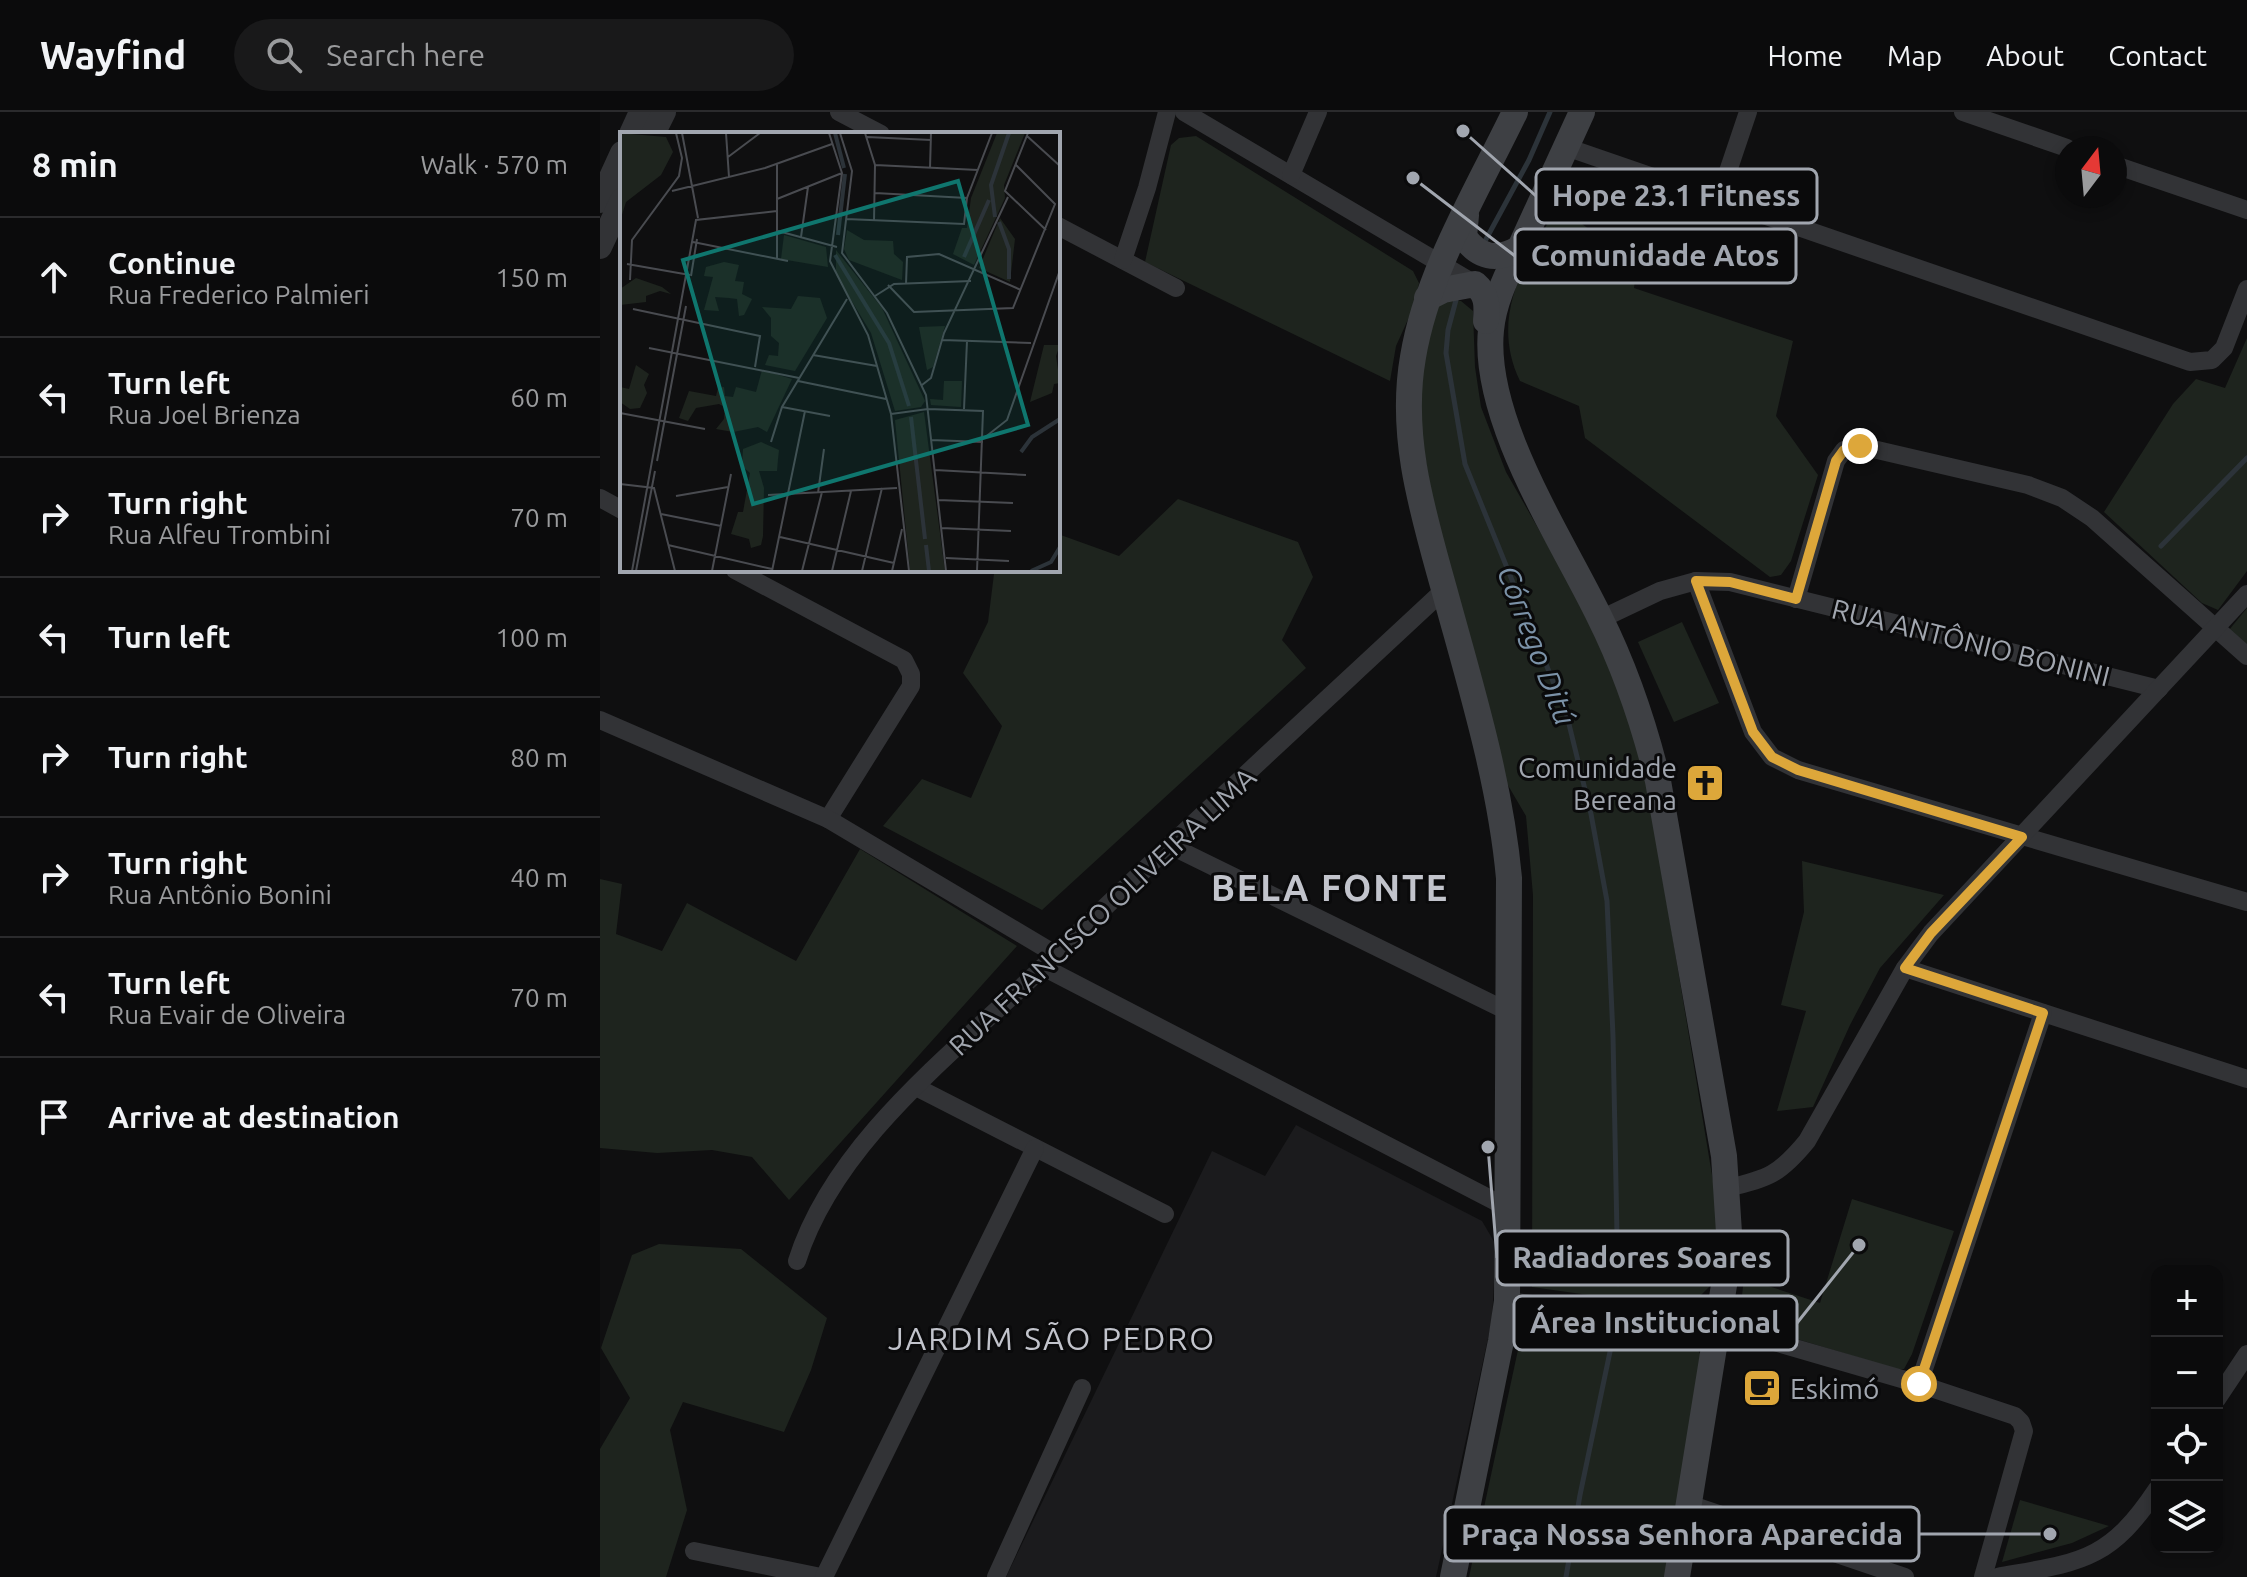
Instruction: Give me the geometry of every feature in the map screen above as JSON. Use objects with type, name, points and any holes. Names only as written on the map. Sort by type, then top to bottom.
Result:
[{"type":"main road","points":[[1453,1577],[1507,1301],[1509,878],[1504,827],[1423,514],[1408,437],[1413,356],[1427,298],[1515,112]]},
{"type":"main road","points":[[1582,112],[1499,295],[1491,330],[1492,370],[1498,400],[1517,454],[1601,619],[1633,696],[1658,781],[1724,1156],[1730,1248],[1677,1577]]},
{"type":"main road","points":[[1469,208],[1463,231],[1473,249],[1482,255],[1501,257],[1520,248]]},
{"type":"main road","points":[[1427,298],[1457,286],[1475,284],[1481,289],[1487,300],[1483,363],[1489,392],[1498,400]]},
{"type":"street","points":[[632,132],[641,112]]},
{"type":"street","points":[[654,132],[664,112]]},
{"type":"street","points":[[839,112],[877,132]]},
{"type":"street","points":[[1123,260],[1147,188],[1167,112]]},
{"type":"street","points":[[1184,112],[1475,284]]},
{"type":"street","points":[[1291,175],[1318,112]]},
{"type":"street","points":[[1718,201],[1748,112]]},
{"type":"street","points":[[1963,112],[2055,144]]},
{"type":"street","points":[[1566,147],[2190,362],[2212,360],[2224,348],[2247,289]]},
{"type":"street","points":[[600,247],[620,161]]},
{"type":"street","points":[[2127,169],[2247,210]]},
{"type":"street","points":[[1060,227],[1176,288]]},
{"type":"street","points":[[1796,599],[1836,461],[1844,450],[1860,446],[2028,485],[2062,498],[2092,518],[2247,656]]},
{"type":"street","points":[[600,498],[620,509]]},
{"type":"street","points":[[739,572],[904,660],[911,674],[911,686],[828,819]]},
{"type":"street","points":[[1696,581],[1753,732],[1772,757],[1798,770],[2247,902]]},
{"type":"street","name":"RUA ANTÔNIO BONINI","points":[[1601,619],[1660,591],[1696,581],[1730,582],[2159,689]]},
{"type":"street","name":"RUA FRANCISCO OLIVEIRA LIMA","points":[[797,1261],[807,1231],[838,1180],[866,1141],[916,1087],[1169,845],[1444,590]]},
{"type":"street","points":[[1727,1188],[1757,1181],[1788,1165],[1807,1141],[1905,968],[1931,933],[2247,594]]},
{"type":"street","points":[[600,720],[828,819],[1049,960],[1506,1207]]},
{"type":"street","points":[[1169,845],[1507,1011]]},
{"type":"street","points":[[1905,968],[2247,1079]]},
{"type":"street","points":[[1919,1384],[2043,1013]]},
{"type":"street","points":[[916,1087],[1165,1214]]},
{"type":"street","points":[[694,1551],[823,1577],[1035,1148]]},
{"type":"street","points":[[1507,1301],[1719,1326],[1919,1384],[2015,1416],[2024,1431],[1983,1577]]},
{"type":"street","points":[[2223,1390],[2247,1354]]},
{"type":"street","points":[[996,1577],[1082,1388]]},
{"type":"street","points":[[1997,1577],[2078,1562],[2111,1545],[2139,1517],[2151,1498]]},
{"type":"street","points":[[1689,1504],[1905,1577]]},
{"type":"shaded area","points":[[1196,136],[1413,271],[1419,283],[1415,304],[1396,346],[1390,381],[1145,262],[1171,145],[1179,138]]},
{"type":"shaded area","points":[[1558,206],[1637,265],[1634,288],[1793,341],[1776,416],[1818,475],[1791,561],[1781,575],[1770,577],[1585,438],[1579,406],[1520,381],[1511,357],[1508,334],[1510,312],[1523,269]]},
{"type":"shaded area","points":[[1445,301],[1461,301],[1473,311],[1475,367],[1481,407],[1506,472],[1591,621],[1624,698],[1648,789],[1715,1193],[1720,1252],[1714,1282],[1687,1309],[1532,1287],[1533,895],[1526,816],[1499,770],[1436,522],[1416,402],[1434,309]]},
{"type":"shaded area","points":[[2247,338],[2247,571],[2218,610],[2202,603],[2104,512],[2173,404],[2196,379],[2225,388]]},
{"type":"shaded area","points":[[1178,499],[1298,542],[1313,577],[1282,640],[1306,668],[1042,910],[883,826],[922,779],[971,798],[1002,726],[963,673],[988,622],[993,572],[1060,572],[1060,535],[1119,556]]},
{"type":"shaded area","points":[[2247,608],[2247,646],[2229,630]]},
{"type":"shaded area","points":[[1682,622],[1719,703],[1674,722],[1638,642]]},
{"type":"shaded area","points":[[860,849],[1017,946],[789,1200],[752,1157],[712,1150],[657,1153],[600,1148],[600,879],[622,884],[616,934],[662,951],[687,903],[796,961]]},
{"type":"shaded area","points":[[1802,861],[1944,895],[1880,968],[1813,1107],[1777,1111],[1806,1011],[1781,1005],[1804,912]]},
{"type":"shaded area","points":[[1296,1125],[1482,1221],[1496,1245],[1492,1320],[1436,1577],[1006,1577],[1212,1151],[1265,1176]]},
{"type":"shaded area","points":[[1852,1199],[1954,1231],[1912,1354],[1904,1369],[1754,1326],[1740,1313],[1744,1278],[1820,1303]]},
{"type":"shaded area","points":[[659,1244],[741,1249],[827,1318],[811,1370],[784,1432],[683,1402],[670,1430],[687,1510],[666,1577],[600,1577],[600,1449],[630,1398],[601,1348],[632,1255]]},
{"type":"shaded area","points":[[1526,1326],[1693,1341],[1703,1359],[1666,1577],[1469,1577],[1521,1336]]},
{"type":"shaded area","points":[[2020,1500],[2109,1526],[2072,1543],[2002,1562]]},
{"type":"waterway","name":"Córrego Ditú","points":[[1484,243],[1529,160],[1550,112]]},
{"type":"waterway","name":"Córrego Ditú","points":[[1456,300],[1446,353],[1465,464],[1567,716],[1591,814],[1607,901],[1618,1284]]},
{"type":"waterway","points":[[2161,546],[2247,458]]},
{"type":"waterway","name":"Córrego Ditú","points":[[1566,1577],[1611,1347]]},
{"type":"place","name":"Hope 23.1 Fitness","points":[[1463,131]]},
{"type":"place","name":"Comunidade Atos","points":[[1413,178]]},
{"type":"place","name":"Comunidade Bereana","points":[[1705,783]]},
{"type":"place","name":"Radiadores Soares","points":[[1488,1147]]},
{"type":"place","name":"Área Institucional","points":[[1859,1245]]},
{"type":"place","name":"Eskimó","points":[[1762,1388]]},
{"type":"place","name":"Praça Nossa Senhora Aparecida","points":[[2050,1534]]},
{"type":"district","name":"BELA FONTE","points":[[1330,887]]},
{"type":"district","name":"JARDIM SÃO PEDRO","points":[[1052,1338]]},
{"type":"route","points":[[1860,446],[1844,450],[1836,461],[1796,599],[1730,582],[1696,581],[1753,732],[1772,757],[1798,770],[2022,837],[1931,933],[1905,968],[2043,1013],[1919,1384]]}]
